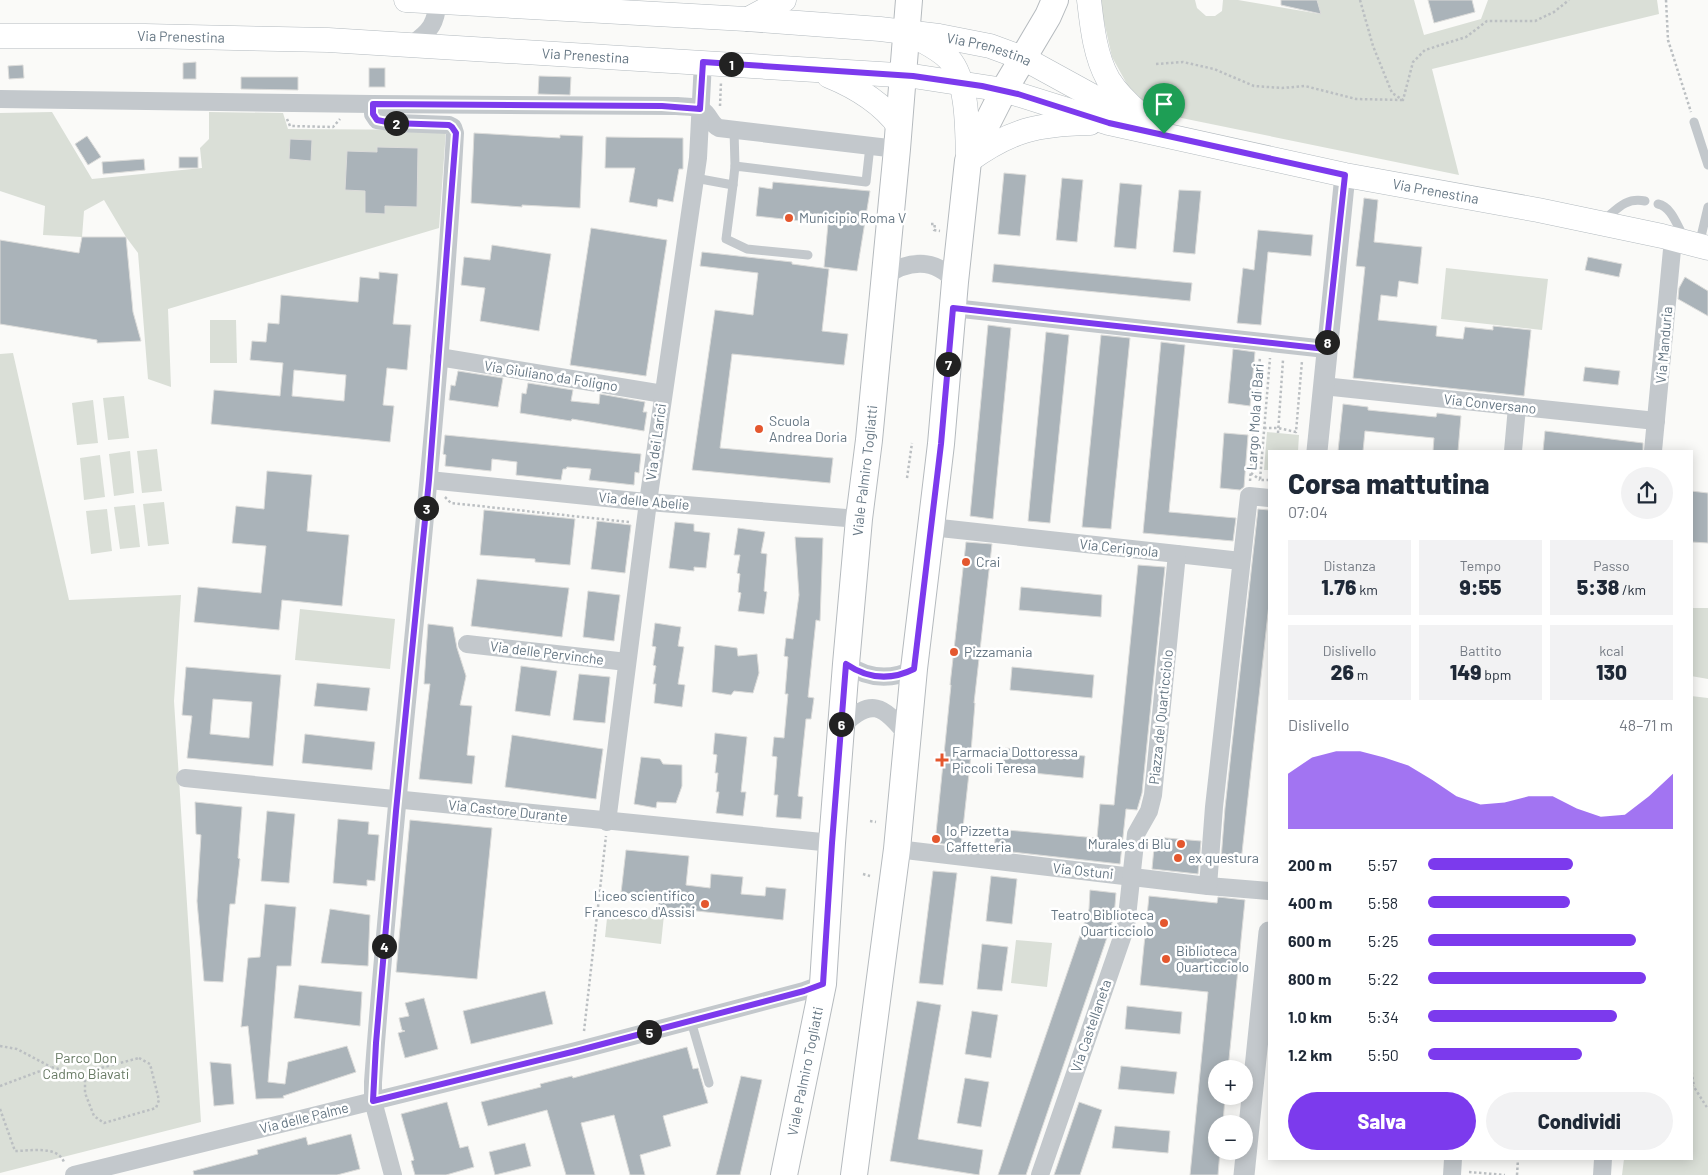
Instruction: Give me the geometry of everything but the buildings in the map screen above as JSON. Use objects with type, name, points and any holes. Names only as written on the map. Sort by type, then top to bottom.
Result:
[{"type":"main road","name":"Via Prenestina","points":[[406,0],[544,4],[746,19],[907,32],[980,43],[1024,58],[1164,134]]},
{"type":"main road","points":[[746,19],[784,0]]},
{"type":"main road","name":"Viale Palmiro Togliatti","points":[[784,1175],[823,984],[846,664],[904,75],[909,0]]},
{"type":"main road","points":[[968,161],[1004,90],[1048,16],[1055,0]]},
{"type":"main road","points":[[1089,0],[1102,67],[1109,80],[1132,106],[1164,134]]},
{"type":"main road","points":[[854,1175],[897,849],[914,669],[941,444],[968,161],[961,83],[957,72],[946,56],[907,32]]},
{"type":"main road","name":"Via Prenestina","points":[[0,36],[196,36],[328,40],[904,75],[1004,90],[1109,123],[1345,175],[1538,210],[1692,243]]},
{"type":"main road","points":[[816,70],[842,82],[876,102],[889,113],[898,137]]},
{"type":"main road","points":[[968,161],[999,141],[1024,130],[1051,125],[1109,123]]},
{"type":"street","points":[[412,44],[425,36],[431,28],[435,20],[438,1]]},
{"type":"street","name":"Via dei Larici","points":[[607,827],[648,502],[695,178],[699,142],[703,62]]},
{"type":"street","points":[[0,99],[662,106],[700,109],[705,112],[715,127],[734,130],[870,146],[898,137]]},
{"type":"street","points":[[373,104],[373,114],[377,120],[392,123],[449,125],[456,133],[429,480],[376,1043],[373,1101],[393,1175]]},
{"type":"street","points":[[1317,450],[1345,175]]},
{"type":"street","name":"Via Manduria","points":[[1653,450],[1656,421],[1692,243]]},
{"type":"street","points":[[884,278],[903,266],[918,263],[936,267],[947,273],[955,282]]},
{"type":"street","points":[[953,308],[1326,349]]},
{"type":"street","name":"Via Giuliano da Foligno","points":[[439,357],[663,394]]},
{"type":"street","name":"Via Conversano","points":[[1323,386],[1656,421]]},
{"type":"street","points":[[1513,450],[1517,407]]},
{"type":"street","name":"Via delle Abelie","points":[[429,480],[648,502],[859,519]]},
{"type":"street","points":[[1208,886],[1215,798],[1249,490],[1268,498]]},
{"type":"street","name":"Via Cerignola","points":[[931,528],[1241,561]]},
{"type":"street","name":"Piazza del Quarticciolo","points":[[1131,876],[1136,834],[1149,811],[1153,795],[1177,554]]},
{"type":"street","name":"Via delle Pervinche","points":[[467,644],[627,662]]},
{"type":"street","points":[[846,664],[862,673],[879,677],[899,676],[914,669]]},
{"type":"street","points":[[841,727],[861,710],[875,708],[890,715],[907,735]]},
{"type":"street","name":"Via Castore Durante","points":[[185,778],[398,800],[607,827],[832,843]]},
{"type":"street","name":"Via Ostuni","points":[[897,849],[1208,886],[1268,891]]},
{"type":"street","name":"Via Castellaneta","points":[[1040,1175],[1126,926],[1130,902],[1131,876]]},
{"type":"street","points":[[1244,1175],[1268,942]]},
{"type":"street","name":"Via delle Palme","points":[[70,1169],[118,1170],[373,1101],[691,1021],[804,991],[823,984]]},
{"type":"street","points":[[1602,1175],[1603,1160]]},
{"type":"lane","name":"Viale Palmiro Togliatti","points":[[902,0],[902,15],[907,32]]},
{"type":"lane","points":[[1694,122],[1708,165]]},
{"type":"lane","points":[[734,130],[735,166],[726,239],[747,249],[808,255]]},
{"type":"lane","points":[[735,166],[866,182],[870,146]]},
{"type":"lane","points":[[695,178],[733,185]]},
{"type":"lane","points":[[1600,223],[1627,202],[1636,199],[1644,201]]},
{"type":"lane","points":[[1658,204],[1664,205],[1692,243]]},
{"type":"lane","points":[[1692,243],[1708,207]]},
{"type":"lane","points":[[691,1021],[708,1083]]},
{"type":"path","points":[[1360,0],[1372,46],[1392,92],[1403,100]]},
{"type":"path","points":[[1403,100],[1413,62],[1425,50],[1466,37],[1487,21],[1535,21],[1554,12],[1570,0]]},
{"type":"path","points":[[1666,0],[1668,40],[1694,122]]},
{"type":"path","points":[[1156,64],[1183,62],[1214,69],[1254,86],[1282,88],[1305,86],[1356,99],[1403,100]]},
{"type":"path","points":[[720,112],[722,79]]},
{"type":"path","points":[[285,113],[290,126],[333,127],[341,118]]},
{"type":"path","points":[[931,224],[935,224],[934,230],[946,231]]},
{"type":"path","name":"Largo Mola di Bari","points":[[1249,490],[1260,352]]},
{"type":"path","points":[[1260,480],[1270,354]]},
{"type":"path","points":[[1278,433],[1284,356]]},
{"type":"path","points":[[1264,428],[1278,428],[1296,432],[1302,359]]},
{"type":"path","points":[[907,478],[912,443]]},
{"type":"path","points":[[1251,474],[1260,480],[1268,480]]},
{"type":"path","points":[[445,497],[452,503],[633,522]]},
{"type":"path","points":[[870,821],[876,822]]},
{"type":"path","points":[[584,1031],[607,827]]},
{"type":"path","points":[[865,880],[864,875],[870,876]]},
{"type":"path","points":[[0,1046],[18,1049],[50,1068],[85,1076],[93,1070],[139,1058],[150,1064],[159,1100],[156,1108],[104,1123],[94,1116],[85,1093],[85,1076]]},
{"type":"path","points":[[0,1086],[50,1068]]},
{"type":"path","points":[[1693,1086],[1708,1109]]},
{"type":"path","points":[[0,1110],[15,1151],[53,1151],[62,1157],[70,1169]]},
{"type":"path","points":[[1517,1175],[1518,1160]]},
{"type":"path","points":[[1452,1168],[1505,1175]]},
{"type":"green space","points":[[1101,0],[1195,0],[1197,8],[1206,16],[1215,16],[1222,11],[1223,0],[1238,0],[1320,14],[1317,0],[1414,0],[1424,35],[1481,19],[1488,0],[1657,0],[1659,14],[1432,69],[1459,175],[1162,114],[1151,108],[1128,86],[1112,57],[1101,8]]},
{"type":"green space","points":[[52,112],[92,179],[202,168],[200,148],[209,139],[209,112],[283,113],[288,129],[446,130],[439,228],[168,309],[171,387],[148,379],[138,253],[104,200],[84,211],[82,237],[43,235],[45,206],[0,191],[0,113]]},
{"type":"green space","points":[[1446,268],[1548,279],[1542,330],[1441,319]]},
{"type":"green space","points":[[210,320],[236,320],[237,363],[210,363]]},
{"type":"green space","name":"Parco Don Cadmo Biavati","points":[[13,353],[69,600],[181,595],[174,701],[201,1122],[0,1173],[0,354]]},
{"type":"green space","points":[[124,396],[129,438],[108,440],[103,398]]},
{"type":"green space","points":[[93,400],[98,443],[77,445],[72,403]]},
{"type":"green space","points":[[1267,432],[1299,435],[1298,450],[1268,450],[1268,470],[1264,470]]},
{"type":"green space","points":[[157,449],[162,491],[142,493],[137,451]]},
{"type":"green space","points":[[130,451],[134,493],[114,496],[109,454]]},
{"type":"green space","points":[[100,455],[105,497],[84,500],[80,458]]},
{"type":"green space","points":[[164,502],[169,544],[148,546],[143,504]]},
{"type":"green space","points":[[135,505],[140,547],[120,549],[114,507]]},
{"type":"green space","points":[[107,509],[112,551],[91,554],[86,511]]},
{"type":"green space","points":[[1693,608],[1708,608],[1708,679],[1693,676]]},
{"type":"green space","points":[[300,609],[395,619],[390,669],[295,660]]},
{"type":"green space","points":[[1693,696],[1708,698],[1708,1175],[1622,1175],[1624,1160],[1693,1160]]},
{"type":"green space","points":[[608,909],[664,915],[661,944],[605,937]]},
{"type":"green space","points":[[1016,940],[1052,943],[1047,987],[1011,983]]},
{"type":"place","name":"Municipio Roma V","points":[[789,218]]},
{"type":"place","name":"Scuola Andrea Doria","points":[[759,429]]},
{"type":"place","name":"Crai","points":[[966,562]]},
{"type":"place","name":"Pizzamania","points":[[954,652]]},
{"type":"place","name":"Farmacia Dottoressa Piccoli Teresa","points":[[942,760]]},
{"type":"place","name":"Io Pizzetta Caffetteria","points":[[936,839]]},
{"type":"place","name":"Murales di Blu","points":[[1181,844]]},
{"type":"place","name":"ex questura","points":[[1178,858]]},
{"type":"place","name":"Liceo scientifico Francesco d'Assisi","points":[[705,904]]},
{"type":"place","name":"Teatro Biblioteca Quarticciolo","points":[[1164,923]]},
{"type":"place","name":"Biblioteca Quarticciolo","points":[[1166,959]]},
{"type":"route","points":[[703,62],[913,76],[982,86],[1018,94],[1109,123],[1164,134],[1345,175],[1326,349],[953,308],[941,444],[914,669],[899,676],[879,677],[856,671],[846,664],[823,984],[804,991],[576,1051],[373,1101],[376,1043],[396,811],[429,480],[456,133],[449,125],[392,123],[377,120],[373,114],[373,104],[678,106],[700,109],[703,62]]}]
